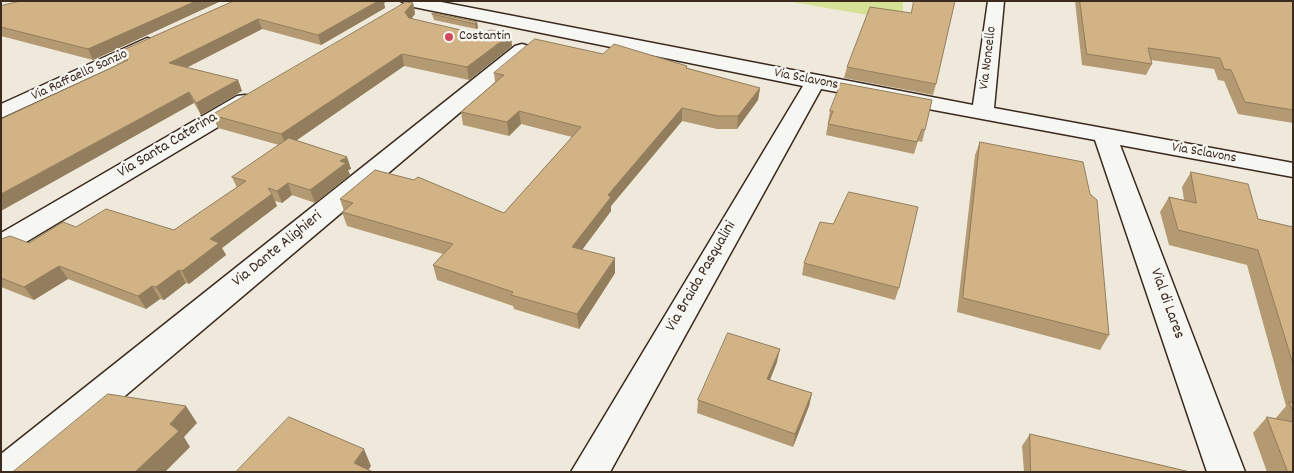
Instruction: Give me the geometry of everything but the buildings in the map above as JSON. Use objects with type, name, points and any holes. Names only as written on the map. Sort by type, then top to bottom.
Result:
[{"type":"street","name":"Via Noncello","points":[[982,114],[996,1]]},
{"type":"street","name":"Via Sclavons","points":[[419,7],[548,28],[982,114],[1293,170]]},
{"type":"street","points":[[390,15],[419,7]]},
{"type":"street","points":[[487,36],[520,23]]},
{"type":"street","name":"Via Dante Alighieri","points":[[7,472],[548,28]]},
{"type":"street","name":"Via Raffaello Sanzio","points":[[1,112],[160,38]]},
{"type":"street","name":"Via Braida Pasqualini","points":[[590,472],[815,82]]},
{"type":"street","name":"Via Santa Caterina","points":[[1,245],[263,90]]},
{"type":"street","name":"Vial di Lares","points":[[1106,137],[1226,472]]},
{"type":"green space","points":[[786,1],[903,1],[903,21]]},
{"type":"place","name":"Costantin","points":[[449,37]]}]
